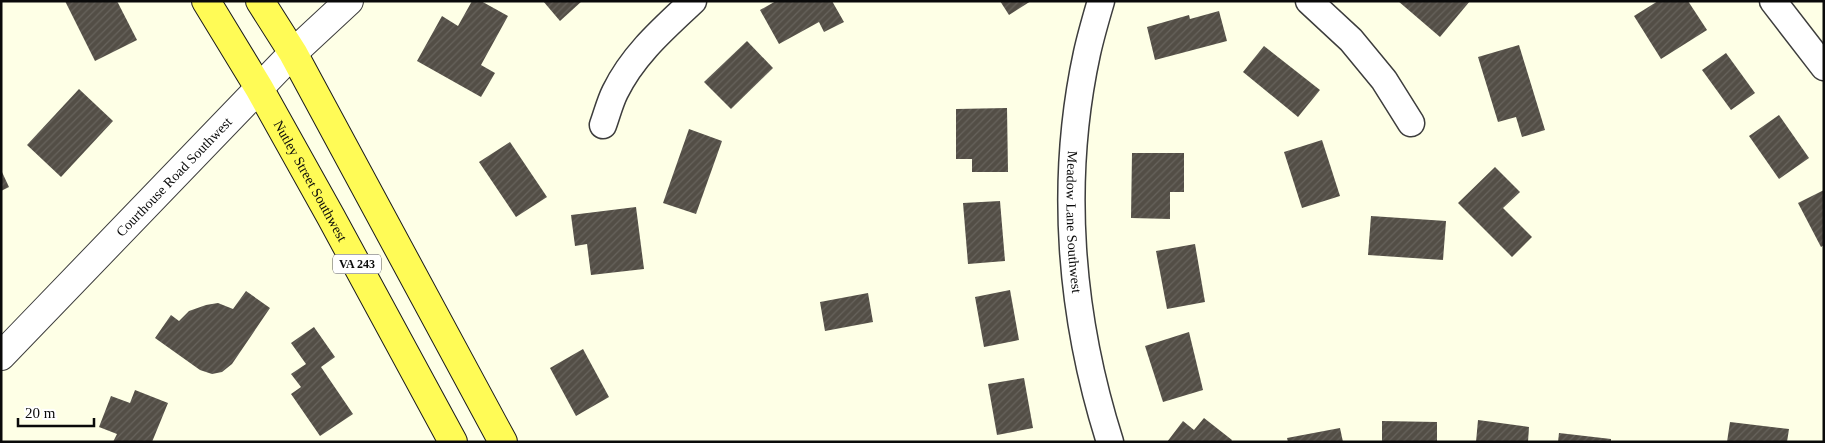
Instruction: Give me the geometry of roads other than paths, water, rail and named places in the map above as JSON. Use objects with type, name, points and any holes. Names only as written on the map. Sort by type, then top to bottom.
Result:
[{"type":"main road","name":"Nutley Street Southwest","points":[[206,1],[259,88],[453,442]]},
{"type":"main road","name":"VA 243","points":[[260,1],[293,53],[503,442]]},
{"type":"street","name":"Courthouse Road Southwest","points":[[1,356],[293,53],[349,1]]},
{"type":"street","points":[[603,125],[615,93],[632,63],[654,37],[693,1]]},
{"type":"street","name":"Meadow Lane Southwest","points":[[1101,1],[1087,53],[1076,123],[1071,192],[1073,261],[1081,329],[1095,397],[1110,442]]},
{"type":"street","points":[[1309,1],[1351,40],[1384,80],[1410,123]]},
{"type":"street","points":[[1773,1],[1824,66]]}]
